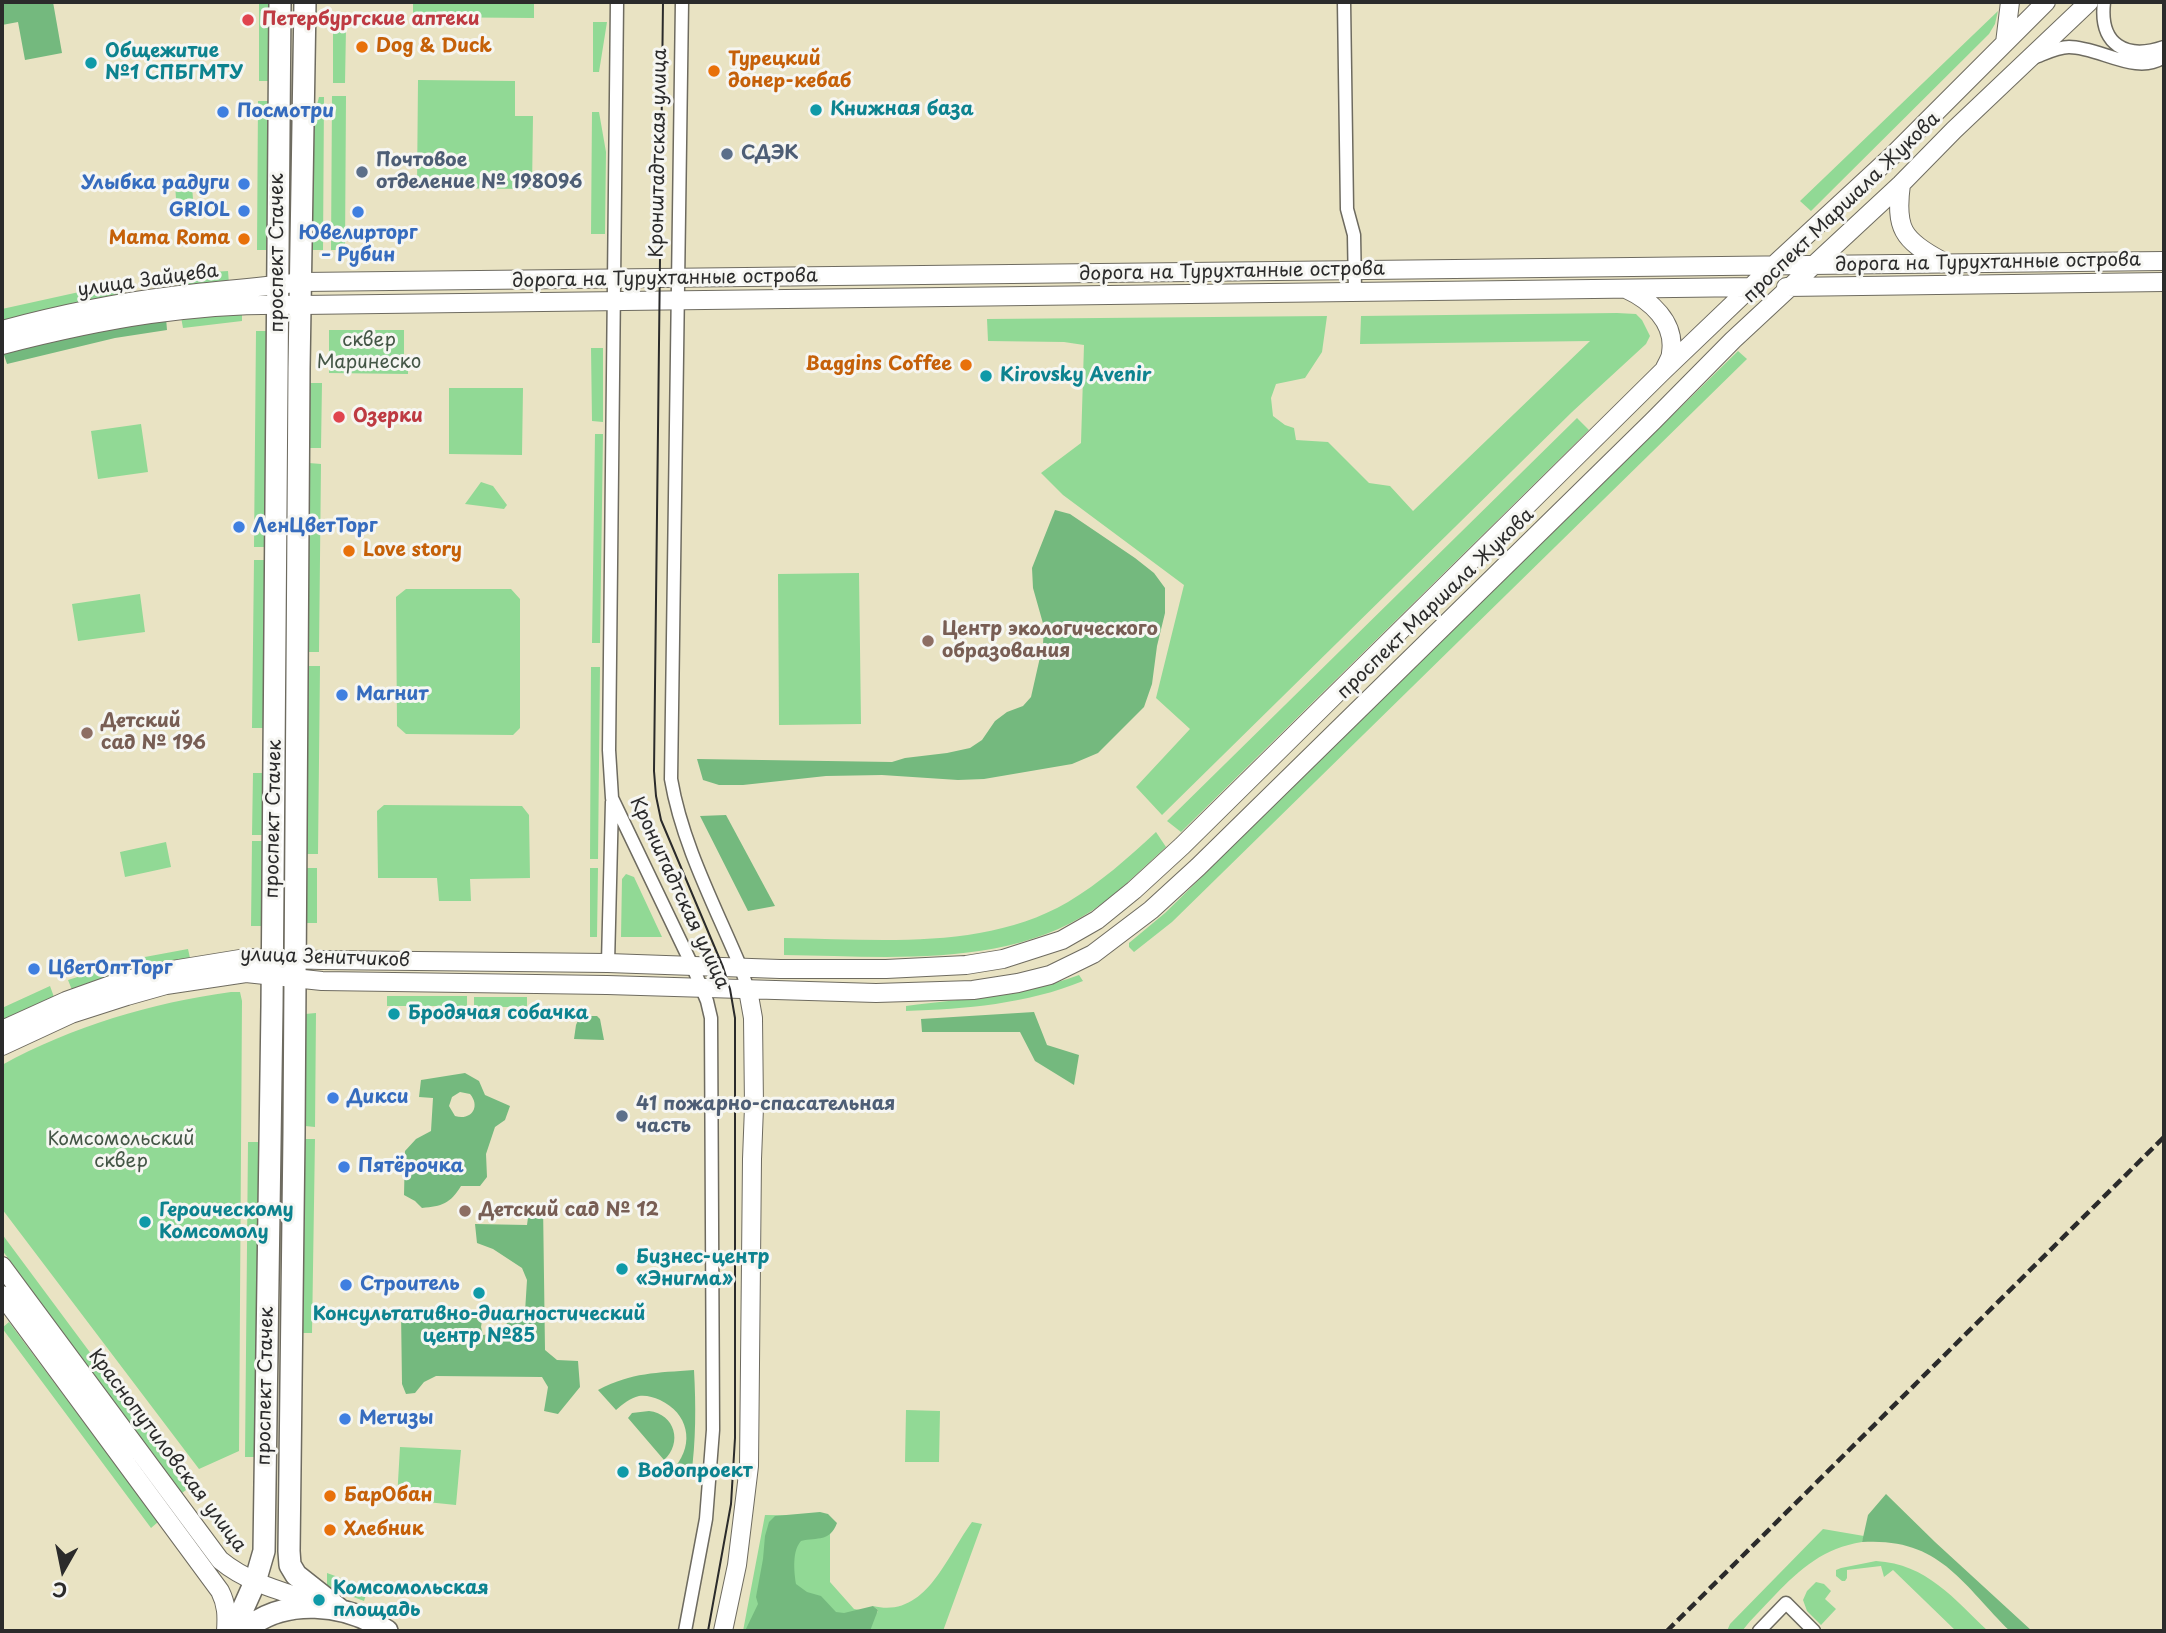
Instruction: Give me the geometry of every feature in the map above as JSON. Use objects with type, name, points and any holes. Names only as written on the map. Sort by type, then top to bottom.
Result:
[{"type":"main road","name":"проспект Стачек","points":[[233,1631],[255,1582],[264,1550],[280,2]]},
{"type":"main road","name":"проспект Стачек","points":[[305,2],[289,1551],[290,1565],[296,1575],[338,1609]]},
{"type":"main road","points":[[244,1631],[276,1614],[307,1607],[338,1609],[357,1614],[387,1631]]},
{"type":"street","name":"Кронштадтская улица","points":[[617,2],[609,750],[612,799],[692,965],[711,1018],[713,1430],[706,1519],[685,1631]]},
{"type":"street","name":"Кронштадтская улица","points":[[682,2],[671,779],[683,829],[740,968],[748,990],[753,1018],[750,1453],[737,1565],[723,1631]]},
{"type":"street","points":[[1345,2],[1347,209],[1354,234],[1355,292]]},
{"type":"street","points":[[2005,43],[2010,2]]},
{"type":"street","name":"проспект Маршала Жукова","points":[[692,965],[886,969],[966,965],[1003,959],[1034,950],[1062,940],[1097,920],[1182,846],[1663,371],[1893,155],[2046,2]]},
{"type":"street","name":"проспект Маршала Жукова","points":[[702,988],[893,993],[973,990],[1050,975],[1093,954],[1151,910],[1198,867],[1733,340],[2089,2]]},
{"type":"street","points":[[2104,2],[2103,24],[2107,35],[2115,43],[2138,52],[2164,47]]},
{"type":"street","points":[[2029,59],[2069,47],[2132,62],[2157,61],[2164,57]]},
{"type":"street","points":[[1900,184],[1899,220],[1907,235],[1920,248],[1945,262]]},
{"type":"street","name":"дорога на Турухтанные острова","points":[[302,282],[2164,261]]},
{"type":"street","name":"улица Зайцева","points":[[2,345],[113,318],[249,304],[278,295],[302,282]]},
{"type":"street","name":"дорога на Турухтанные острова","points":[[301,305],[2164,282]]},
{"type":"street","points":[[1623,288],[1643,297],[1656,307],[1665,321],[1670,335],[1671,353],[1663,371]]},
{"type":"street","name":"улица Зайцева","points":[[2,330],[110,304],[175,295],[278,295],[301,305]]},
{"type":"street","points":[[608,963],[612,799]]},
{"type":"street","name":"улица Зенитчиков","points":[[2,1030],[66,1001],[122,981],[246,957],[272,966],[295,968],[608,963],[692,965]]},
{"type":"street","name":"улица Зенитчиков","points":[[2,1046],[71,1014],[166,985],[246,973],[272,966]]},
{"type":"street","name":"улица Зенитчиков","points":[[295,968],[322,981],[702,988]]},
{"type":"street","name":"Краснопутиловская улица","points":[[2,1266],[220,1560],[255,1582],[338,1609]]},
{"type":"street","name":"Краснопутиловская улица","points":[[2,1295],[220,1591],[225,1601],[226,1631]]},
{"type":"street","points":[[1759,1631],[1786,1603],[1814,1631]]},
{"type":"green space","points":[[2,2],[53,2],[62,53],[25,60],[18,22],[2,25]]},
{"type":"green space","points":[[259,2],[270,2],[270,81],[259,81]]},
{"type":"green space","points":[[413,2],[534,2],[534,18],[413,17]]},
{"type":"green space","points":[[1998,11],[1989,34],[1811,211],[1800,201]]},
{"type":"green space","points":[[593,22],[607,22],[599,72],[593,72]]},
{"type":"green space","points":[[333,28],[346,28],[345,83],[333,83]]},
{"type":"green space","points":[[418,80],[515,81],[515,116],[533,116],[532,189],[417,188]]},
{"type":"green space","points":[[332,96],[346,96],[345,250],[331,250]]},
{"type":"green space","points":[[319,97],[324,97],[323,250],[312,250],[313,120]]},
{"type":"green space","points":[[258,101],[270,101],[268,250],[257,250]]},
{"type":"green space","points":[[592,112],[599,112],[606,152],[605,234],[591,234]]},
{"type":"green space","points":[[175,184],[192,186],[194,212],[177,213]]},
{"type":"green space","points":[[228,271],[229,284],[179,287],[178,274]]},
{"type":"green space","points":[[120,283],[122,295],[2,323],[2,309]]},
{"type":"green space","points":[[242,312],[242,321],[183,328],[181,317]]},
{"type":"green space","points":[[1636,314],[1642,320],[1650,336],[1646,344],[1572,412],[1162,815],[1136,787],[1190,729],[1156,698],[1184,585],[1063,495],[1041,473],[1081,443],[1084,345],[1064,342],[988,341],[987,319],[1327,316],[1322,352],[1305,378],[1276,384],[1271,398],[1273,416],[1294,428],[1296,440],[1328,442],[1369,483],[1390,486],[1413,511],[1590,341],[1360,344],[1361,316]]},
{"type":"green space","points":[[166,318],[167,330],[115,338],[7,364],[3,352],[60,338]]},
{"type":"green space","name":"сквер Маринеско","points":[[329,330],[404,330],[404,369],[408,374],[329,373]]},
{"type":"green space","points":[[256,331],[267,331],[265,547],[254,547]]},
{"type":"green space","points":[[591,348],[603,348],[603,422],[592,421]]},
{"type":"green space","points":[[1738,351],[1747,359],[1172,922],[1134,952],[1129,947],[1129,943],[1165,913]]},
{"type":"green space","points":[[310,383],[322,383],[321,448],[310,448]]},
{"type":"green space","points":[[449,388],[523,388],[522,455],[449,454]]},
{"type":"green space","points":[[1577,418],[1589,430],[1181,832],[1167,821]]},
{"type":"green space","points":[[141,424],[148,472],[98,479],[91,431]]},
{"type":"green space","points":[[595,434],[603,434],[600,643],[592,643]]},
{"type":"green space","points":[[309,463],[321,464],[319,652],[308,652]]},
{"type":"green space","points":[[481,482],[493,486],[507,505],[504,509],[465,504]]},
{"type":"green space","points":[[1055,510],[1070,514],[1135,558],[1154,573],[1165,588],[1165,613],[1152,684],[1144,707],[1098,753],[1072,764],[984,779],[826,776],[743,785],[719,785],[703,780],[697,759],[892,762],[970,748],[982,740],[995,721],[1007,712],[1023,706],[1031,697],[1043,644],[1044,627],[1033,588],[1032,568]]},
{"type":"green space","points":[[254,560],[265,560],[264,728],[252,728]]},
{"type":"green space","points":[[859,573],[861,724],[779,725],[778,574]]},
{"type":"green space","points":[[406,589],[511,589],[520,599],[520,728],[513,735],[406,734],[397,726],[396,597]]},
{"type":"green space","points":[[140,594],[145,632],[78,641],[72,604]]},
{"type":"green space","points":[[308,666],[320,666],[318,854],[306,854]]},
{"type":"green space","points":[[591,667],[600,667],[598,859],[590,859]]},
{"type":"green space","points":[[253,773],[263,773],[263,835],[252,835]]},
{"type":"green space","points":[[384,805],[522,806],[529,815],[530,878],[470,879],[471,901],[439,901],[437,878],[378,878],[377,811]]},
{"type":"green space","points":[[726,815],[775,906],[748,911],[700,816]]},
{"type":"green space","points":[[1156,832],[1166,847],[1112,896],[1058,929],[1022,942],[943,955],[784,955],[784,938],[929,939],[966,935],[1035,918],[1091,887]]},
{"type":"green space","points":[[252,841],[263,841],[262,926],[251,926]]},
{"type":"green space","points":[[166,842],[171,867],[125,877],[120,852]]},
{"type":"green space","points":[[306,868],[317,868],[317,923],[305,923]]},
{"type":"green space","points":[[590,868],[598,868],[597,937],[590,937]]},
{"type":"green space","points":[[626,874],[634,877],[662,937],[621,937],[622,879]]},
{"type":"green space","points":[[188,949],[190,958],[120,974],[72,990],[68,980],[134,959]]},
{"type":"green space","points":[[1079,975],[1083,981],[1018,1000],[973,1007],[906,1011],[906,1006],[1015,992]]},
{"type":"green space","points":[[50,986],[54,997],[2,1021],[2,1008]]},
{"type":"green space","name":"Комсомольский сквер","points":[[240,992],[242,1001],[239,1451],[199,1469],[2,1209],[2,1065],[56,1039],[113,1018],[171,1003]]},
{"type":"green space","points":[[387,996],[467,996],[467,1006],[387,1006]]},
{"type":"green space","points":[[474,997],[527,997],[527,1007],[474,1007]]},
{"type":"green space","points":[[1034,1012],[1047,1045],[1079,1055],[1074,1085],[1035,1061],[1020,1032],[922,1032],[921,1019]]},
{"type":"green space","points":[[316,1013],[315,1127],[305,1126],[305,1014]]},
{"type":"green space","points":[[580,1016],[597,1016],[600,1019],[604,1040],[574,1039]]},
{"type":"green space","points":[[465,1073],[479,1081],[485,1095],[510,1106],[505,1120],[495,1127],[486,1154],[487,1177],[480,1186],[461,1186],[445,1203],[422,1208],[404,1195],[405,1151],[416,1139],[431,1131],[433,1098],[419,1097],[421,1080]],"holes":[[[460,1092],[470,1094],[475,1104],[473,1112],[466,1116],[455,1116],[449,1106],[452,1097]]]},
{"type":"green space","points":[[304,1139],[315,1139],[312,1333],[302,1333]]},
{"type":"green space","points":[[248,1142],[260,1142],[256,1457],[245,1457]]},
{"type":"green space","points":[[532,1203],[543,1204],[545,1350],[557,1360],[578,1361],[580,1387],[558,1414],[544,1411],[548,1387],[542,1377],[436,1376],[424,1382],[415,1393],[406,1394],[402,1384],[401,1311],[412,1309],[483,1314],[483,1335],[502,1332],[512,1314],[525,1312],[527,1280],[522,1268],[493,1249],[477,1243],[475,1224],[527,1225]]},
{"type":"green space","points":[[2,1234],[190,1487],[182,1493],[2,1250]]},
{"type":"green space","points":[[9,1322],[158,1522],[151,1528],[2,1328]]},
{"type":"green space","points":[[694,1370],[693,1464],[691,1477],[681,1477],[675,1467],[685,1448],[686,1429],[677,1413],[660,1400],[644,1396],[633,1398],[616,1410],[598,1390],[634,1377]]},
{"type":"green space","points":[[906,1410],[940,1411],[939,1462],[905,1462]]},
{"type":"green space","points":[[649,1411],[665,1418],[673,1430],[673,1446],[664,1460],[628,1418],[632,1413]]},
{"type":"green space","points":[[400,1447],[461,1450],[456,1505],[397,1499]]},
{"type":"green space","points":[[1886,1494],[2032,1631],[2010,1631],[1963,1581],[1930,1556],[1911,1547],[1889,1542],[1862,1542],[1868,1515]]},
{"type":"green space","points":[[820,1512],[828,1514],[837,1523],[827,1536],[801,1541],[798,1545],[794,1561],[796,1584],[807,1592],[821,1596],[836,1612],[844,1613],[873,1606],[878,1610],[870,1631],[745,1631],[758,1604],[756,1597],[769,1522],[775,1516]]},
{"type":"green space","points":[[765,1515],[830,1516],[830,1582],[854,1609],[877,1613],[878,1610],[873,1606],[891,1608],[907,1603],[921,1594],[933,1582],[972,1522],[982,1524],[943,1631],[743,1631]]},
{"type":"green space","points":[[1823,1529],[1864,1536],[1862,1542],[1836,1549],[1804,1568],[1742,1631],[1727,1631],[1730,1624]]},
{"type":"green space","points":[[1876,1561],[1894,1564],[1925,1576],[1988,1631],[1956,1631],[1893,1570],[1884,1577],[1881,1566],[1847,1570],[1845,1581],[1836,1576],[1836,1570],[1841,1568]]},
{"type":"green space","points":[[327,1573],[360,1585],[366,1595],[364,1601],[327,1587]]},
{"type":"green space","points":[[1816,1582],[1824,1584],[1831,1591],[1825,1599],[1836,1609],[1821,1625],[1807,1611],[1803,1600]]},
{"type":"tram line","points":[[663,2],[654,771],[661,820],[723,967],[735,1018],[735,1438],[731,1504],[708,1631]]},
{"type":"railway","points":[[1667,1631],[2164,1137]]},
{"type":"place","name":"Петербургские аптеки","points":[[248,20]]},
{"type":"place","name":"Dog & Duck","points":[[362,47]]},
{"type":"place","name":"Общежитие №1 СПБГМТУ","points":[[91,63]]},
{"type":"place","name":"Турецкий донер-кебаб","points":[[714,71]]},
{"type":"place","name":"Книжная база","points":[[816,110]]},
{"type":"place","name":"Посмотри","points":[[223,112]]},
{"type":"place","name":"СДЭК","points":[[727,154]]},
{"type":"place","name":"Почтовое отделение № 198096","points":[[362,172]]},
{"type":"place","name":"Улыбка радуги","points":[[244,184]]},
{"type":"place","name":"GRIOL","points":[[244,211]]},
{"type":"place","name":"Ювелирторг – Рубин","points":[[358,212]]},
{"type":"place","name":"Mama Roma","points":[[244,239]]},
{"type":"place","name":"Baggins Coffee","points":[[966,365]]},
{"type":"place","name":"Kirovsky Avenir","points":[[986,376]]},
{"type":"place","name":"Озерки","points":[[339,417]]},
{"type":"place","name":"ЛенЦветТорг","points":[[239,527]]},
{"type":"place","name":"Love story","points":[[349,551]]},
{"type":"place","name":"Центр экологического образования","points":[[928,641]]},
{"type":"place","name":"Магнит","points":[[342,695]]},
{"type":"place","name":"Детский сад № 196","points":[[87,733]]},
{"type":"place","name":"ЦветОптТорг","points":[[34,969]]},
{"type":"place","name":"Бродячая собачка","points":[[394,1014]]},
{"type":"place","name":"Дикси","points":[[333,1098]]},
{"type":"place","name":"41 пожарно-спасательная часть","points":[[622,1116]]},
{"type":"place","name":"Пятёрочка","points":[[344,1167]]},
{"type":"place","name":"Детский сад № 12","points":[[465,1211]]},
{"type":"place","name":"Героическому Комсомолу","points":[[145,1222]]},
{"type":"place","name":"Бизнес-центр «Энигма»","points":[[622,1269]]},
{"type":"place","name":"Строитель","points":[[346,1285]]},
{"type":"place","name":"Консультативно-диагностический центр №85","points":[[479,1293]]},
{"type":"place","name":"Метизы","points":[[345,1419]]},
{"type":"place","name":"Водопроект","points":[[623,1472]]},
{"type":"place","name":"БарОбан","points":[[330,1496]]},
{"type":"place","name":"Хлебник","points":[[330,1530]]},
{"type":"place","name":"Комсомольская площадь","points":[[319,1600]]}]
